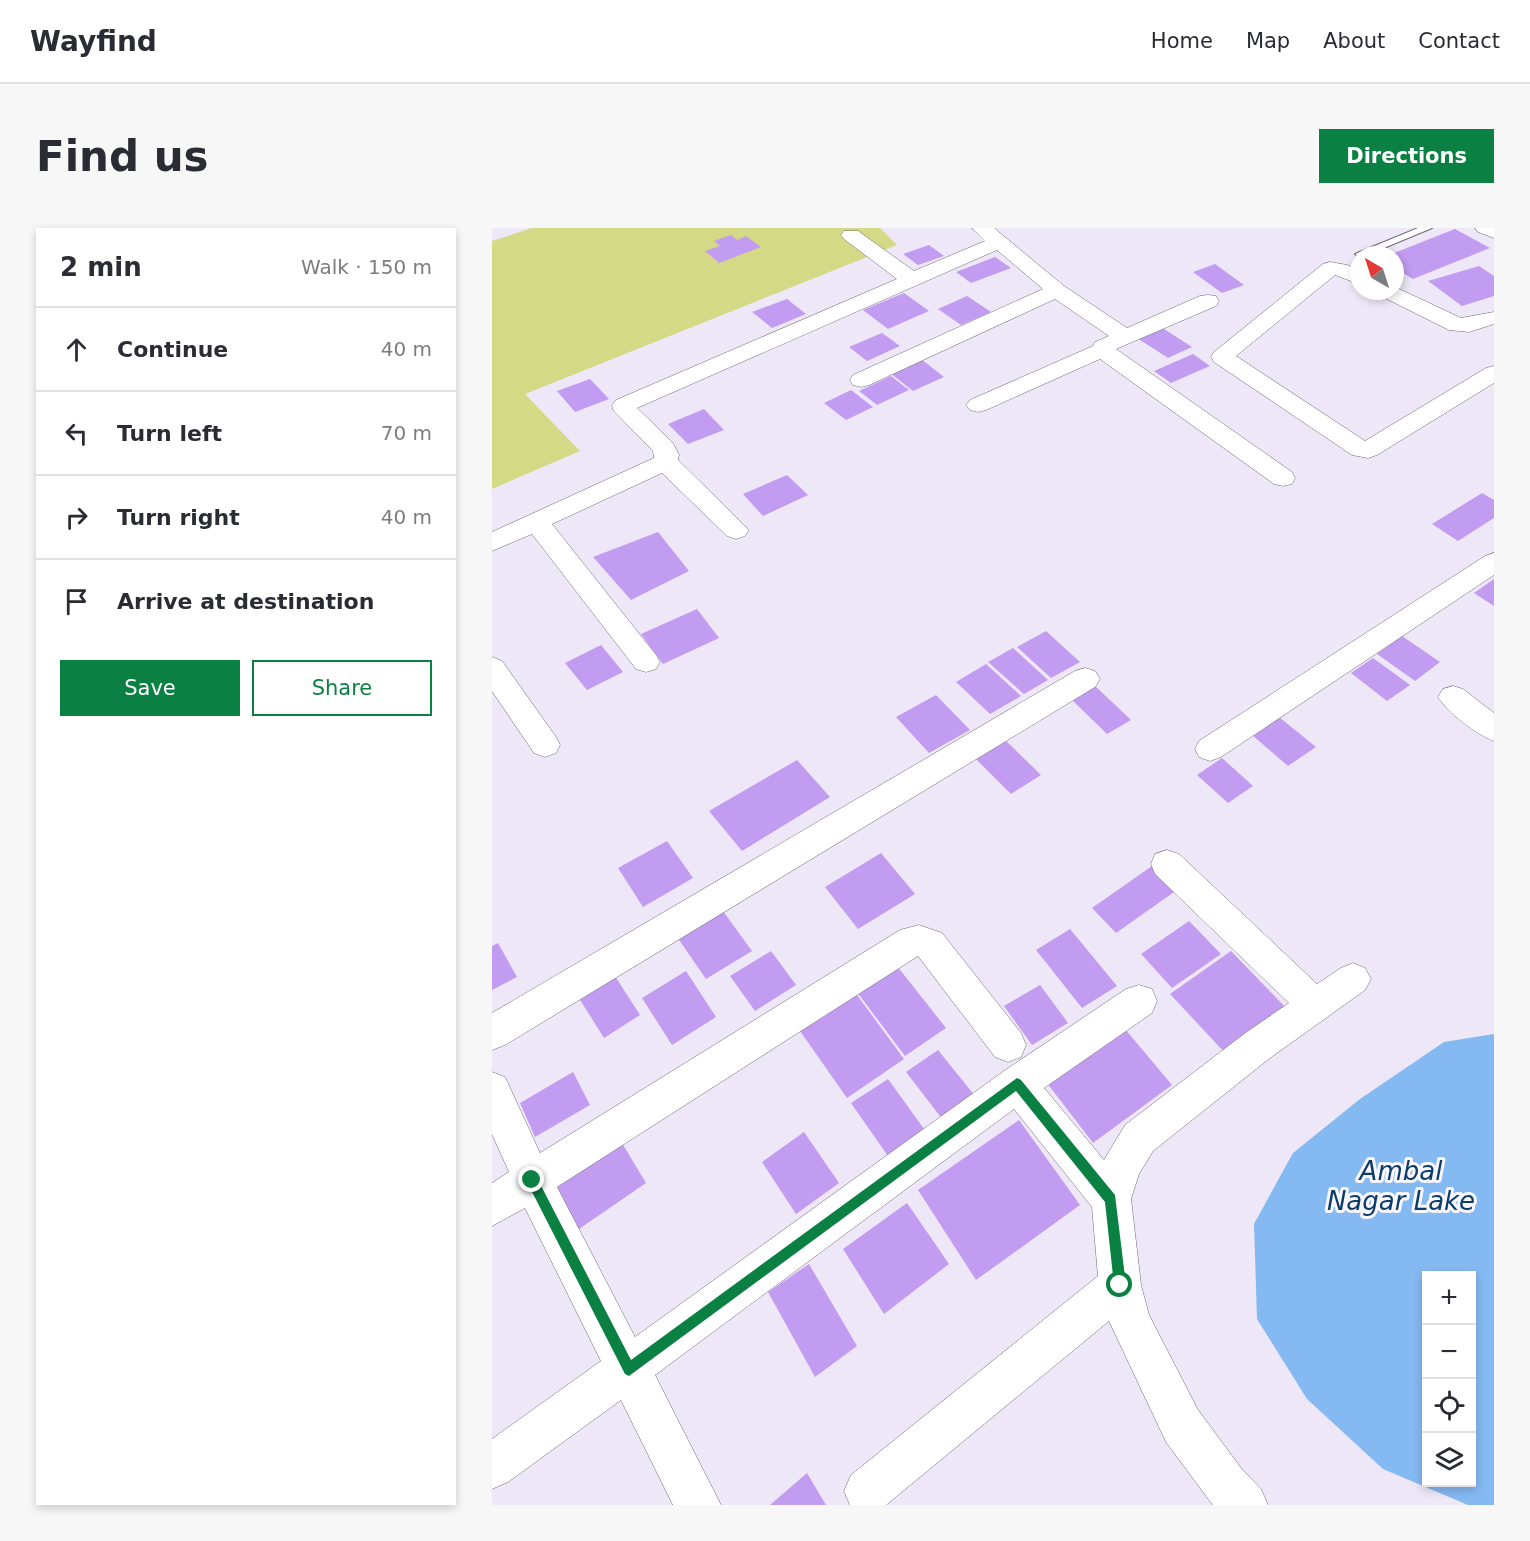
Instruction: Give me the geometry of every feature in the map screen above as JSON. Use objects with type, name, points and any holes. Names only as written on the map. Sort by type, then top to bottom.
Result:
[{"type":"street","points":[[1485,228],[1494,232]]},
{"type":"street","points":[[851,235],[912,280]]},
{"type":"street","points":[[492,542],[665,462],[667,455],[664,448],[625,410],[624,405],[912,280],[991,235],[1057,290],[1125,337]]},
{"type":"street","points":[[1350,274],[1330,268],[1222,357],[1361,450],[1368,450],[1494,373]]},
{"type":"street","points":[[861,380],[1057,290]]},
{"type":"street","points":[[1404,300],[1457,325],[1486,322]]},
{"type":"street","points":[[978,405],[1208,301]]},
{"type":"street","points":[[1102,350],[1283,478]]},
{"type":"street","points":[[665,462],[736,530]]},
{"type":"street","points":[[537,523],[646,662]]},
{"type":"street","points":[[1210,749],[1494,562]]},
{"type":"street","points":[[492,668],[545,745]]},
{"type":"street","points":[[492,1034],[1084,679]]},
{"type":"street","points":[[1453,696],[1494,729]]},
{"type":"street","points":[[1167,864],[1315,1005]]},
{"type":"street","points":[[492,1206],[912,941],[919,940],[930,944],[1008,1045]]},
{"type":"street","points":[[1245,1505],[1225,1484],[1182,1426],[1130,1321],[1120,1285],[1111,1199],[1122,1165],[1139,1138],[1257,1046],[1353,979]]},
{"type":"street","points":[[492,1466],[629,1369],[1017,1084],[1139,1001]]},
{"type":"street","points":[[1017,1084],[1111,1199]]},
{"type":"street","points":[[492,1090],[532,1180],[698,1505]]},
{"type":"street","points":[[867,1491],[1120,1285]]},
{"type":"lane","points":[[1380,246],[1426,228]]},
{"type":"green space","points":[[532,228],[880,228],[897,245],[525,394],[580,451],[492,489],[492,241]]},
{"type":"water","name":"Ambal Nagar Lake","points":[[1494,1034],[1494,1505],[1468,1505],[1426,1487],[1476,1487],[1476,1271],[1422,1271],[1422,1486],[1383,1469],[1307,1399],[1257,1319],[1254,1224],[1293,1153],[1360,1099],[1444,1042]]},
{"type":"building","points":[[1455,229],[1490,248],[1413,279],[1404,274],[1404,249]]},
{"type":"building","points":[[731,235],[737,240],[746,236],[761,247],[719,263],[705,251],[720,246],[714,241]]},
{"type":"building","points":[[929,245],[944,256],[918,265],[903,254]]},
{"type":"building","points":[[995,257],[1011,268],[971,283],[956,272]]},
{"type":"building","points":[[1215,264],[1244,285],[1222,293],[1193,272]]},
{"type":"building","points":[[1479,266],[1494,276],[1494,296],[1462,306],[1428,281]]},
{"type":"building","points":[[904,293],[929,311],[888,329],[863,310]]},
{"type":"building","points":[[967,296],[991,312],[961,325],[938,309]]},
{"type":"building","points":[[787,299],[806,314],[772,328],[752,312]]},
{"type":"building","points":[[1161,327],[1192,347],[1168,358],[1137,338]]},
{"type":"building","points":[[882,333],[900,346],[867,361],[849,347]]},
{"type":"building","points":[[1193,354],[1210,366],[1171,383],[1154,371]]},
{"type":"building","points":[[921,359],[944,377],[913,391],[890,373]]},
{"type":"building","points":[[891,376],[909,390],[877,405],[859,391]]},
{"type":"building","points":[[590,379],[609,399],[575,412],[557,391]]},
{"type":"building","points":[[851,390],[873,407],[846,420],[824,403]]},
{"type":"building","points":[[704,409],[724,430],[688,444],[668,424]]},
{"type":"building","points":[[787,475],[808,495],[763,516],[743,494]]},
{"type":"building","points":[[1482,493],[1494,500],[1494,518],[1458,541],[1432,524]]},
{"type":"building","points":[[658,532],[689,571],[631,600],[593,557]]},
{"type":"building","points":[[1494,579],[1494,606],[1474,593]]},
{"type":"building","points":[[697,609],[719,638],[663,664],[641,634]]},
{"type":"building","points":[[1046,631],[1080,662],[1051,678],[1017,647]]},
{"type":"building","points":[[1402,636],[1440,662],[1415,681],[1377,654]]},
{"type":"building","points":[[601,645],[623,672],[587,690],[565,663]]},
{"type":"building","points":[[1013,648],[1048,680],[1024,694],[988,662]]},
{"type":"building","points":[[1373,658],[1410,685],[1387,701],[1351,673]]},
{"type":"building","points":[[986,664],[1021,696],[990,714],[956,682]]},
{"type":"building","points":[[1093,684],[1131,720],[1107,734],[1070,698]]},
{"type":"building","points":[[936,695],[970,730],[929,753],[896,717]]},
{"type":"building","points":[[1279,717],[1316,747],[1288,766],[1252,735]]},
{"type":"building","points":[[1002,737],[1041,775],[1011,794],[972,755]]},
{"type":"building","points":[[1222,758],[1253,786],[1228,803],[1197,775]]},
{"type":"building","points":[[797,760],[830,797],[742,851],[709,811]]},
{"type":"building","points":[[667,841],[693,878],[643,907],[618,868]]},
{"type":"building","points":[[881,853],[915,894],[858,929],[825,887]]},
{"type":"building","points":[[1152,866],[1177,890],[1116,933],[1092,908]]},
{"type":"building","points":[[720,907],[752,951],[706,979],[675,934]]},
{"type":"building","points":[[1189,921],[1221,954],[1172,988],[1141,954]]},
{"type":"building","points":[[1070,929],[1117,986],[1082,1008],[1036,950]]},
{"type":"building","points":[[498,943],[517,977],[492,990],[492,946]]},
{"type":"building","points":[[771,951],[796,985],[755,1011],[730,976]]},
{"type":"building","points":[[1231,951],[1287,1009],[1227,1055],[1170,994]]},
{"type":"building","points":[[897,966],[946,1028],[905,1056],[857,992]]},
{"type":"building","points":[[686,971],[716,1017],[672,1045],[642,998]]},
{"type":"building","points":[[613,973],[640,1015],[604,1038],[577,995]]},
{"type":"building","points":[[1040,985],[1068,1023],[1032,1045],[1004,1006]]},
{"type":"building","points":[[857,995],[904,1059],[847,1098],[800,1031]]},
{"type":"building","points":[[1125,1029],[1172,1085],[1093,1143],[1047,1083]]},
{"type":"building","points":[[938,1050],[975,1096],[943,1120],[906,1072]]},
{"type":"building","points":[[573,1072],[590,1105],[535,1137],[520,1103]]},
{"type":"building","points":[[888,1079],[927,1133],[890,1159],[851,1103]]},
{"type":"building","points":[[1019,1120],[1080,1205],[976,1280],[918,1190]]},
{"type":"building","points":[[804,1132],[839,1183],[796,1214],[762,1162]]},
{"type":"building","points":[[622,1143],[646,1183],[579,1229],[556,1187]]},
{"type":"building","points":[[907,1203],[949,1264],[884,1314],[843,1249]]},
{"type":"building","points":[[809,1264],[857,1346],[815,1377],[768,1292]]},
{"type":"building","points":[[807,1473],[826,1505],[770,1505]]},
{"type":"route","points":[[532,1180],[629,1369],[1017,1084],[1111,1199],[1120,1285]]}]
